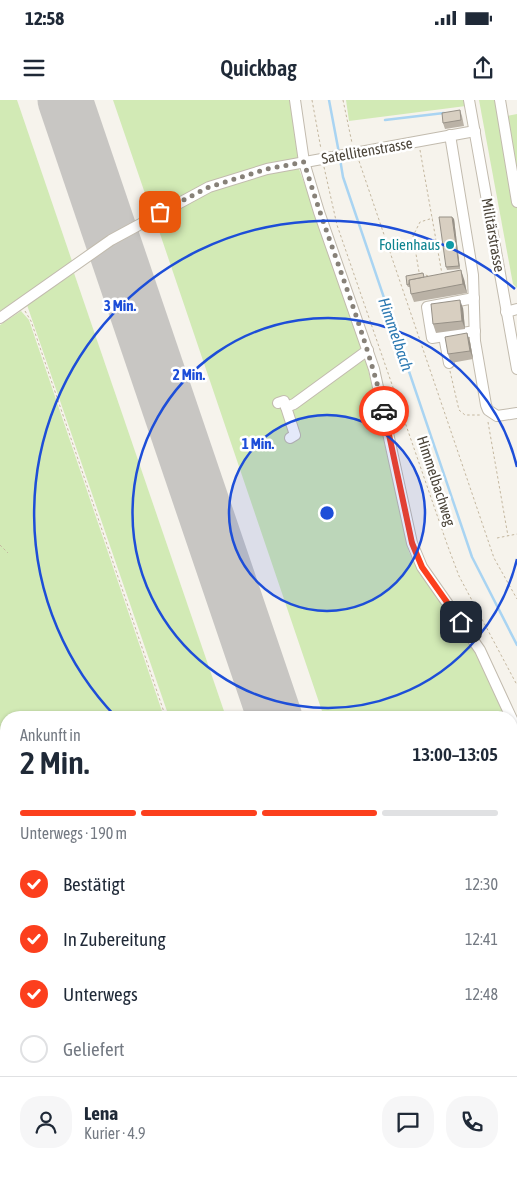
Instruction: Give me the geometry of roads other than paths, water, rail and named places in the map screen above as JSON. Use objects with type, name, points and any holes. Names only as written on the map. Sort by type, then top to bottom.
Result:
[{"type":"street","points":[[295,100],[304,162],[319,212],[368,350],[385,413],[412,543],[422,567],[480,650],[508,711]]},
{"type":"street","name":"Militärstrasse","points":[[469,100],[517,365]]},
{"type":"street","points":[[500,100],[517,202]]},
{"type":"street","name":"Satellitenstrasse","points":[[0,318],[111,240],[209,187],[267,169],[475,131]]},
{"type":"street","points":[[450,135],[473,275],[475,332],[488,410],[497,416],[517,413]]},
{"type":"street","points":[[474,298],[427,307],[432,338],[475,332]]},
{"type":"street","points":[[506,312],[517,309]]},
{"type":"street","points":[[444,336],[448,364]]},
{"type":"street","points":[[290,438],[295,435],[282,405],[294,404],[368,350]]},
{"type":"waterway","name":"Himmelbach","points":[[329,100],[339,153]]},
{"type":"waterway","points":[[385,120],[444,113]]},
{"type":"waterway","name":"Himmelbach","points":[[340,159],[343,177],[472,557],[517,645]]},
{"type":"place","name":"Folienhaus","points":[[450,245]]}]
